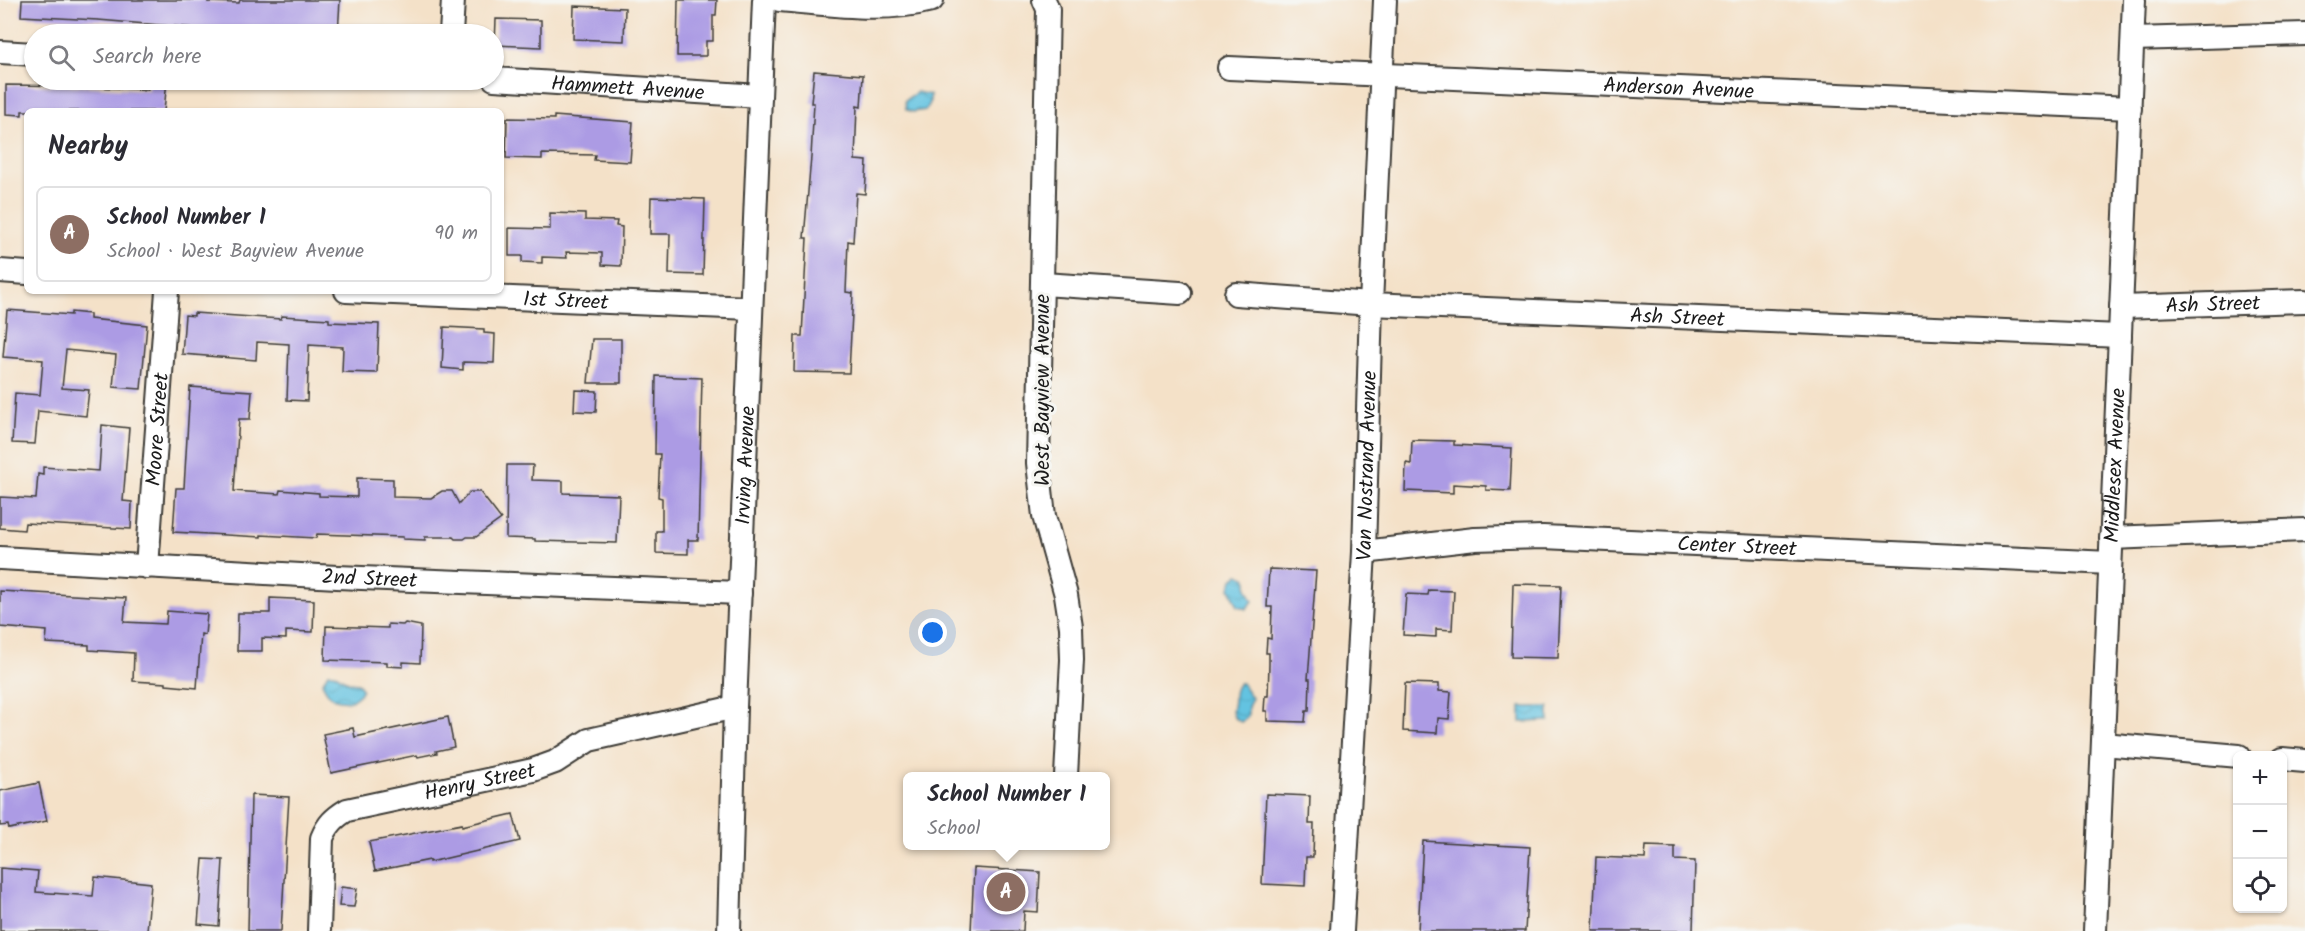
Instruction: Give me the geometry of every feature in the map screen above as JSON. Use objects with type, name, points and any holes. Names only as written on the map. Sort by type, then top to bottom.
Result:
[{"type":"street","points":[[452,24],[453,0]]},
{"type":"street","name":"Irving Avenue","points":[[729,931],[735,707],[764,0]]},
{"type":"street","points":[[780,0],[866,7],[900,6],[932,0]]},
{"type":"street","name":"West Bayview Avenue","points":[[1044,0],[1048,9],[1039,473],[1044,516],[1066,595],[1071,627],[1072,660],[1066,772]]},
{"type":"street","name":"Van Nostrand Avenue","points":[[1342,931],[1364,552],[1371,304],[1385,0]]},
{"type":"street","name":"Middlesex Avenue","points":[[2095,931],[2134,0]]},
{"type":"street","points":[[2133,39],[2305,34]]},
{"type":"street","points":[[0,52],[24,53]]},
{"type":"street","name":"Anderson Avenue","points":[[1229,68],[2130,108]]},
{"type":"street","name":"Hammett Avenue","points":[[504,80],[760,96]]},
{"type":"street","points":[[0,271],[24,273]]},
{"type":"street","points":[[1042,284],[1180,293]]},
{"type":"street","name":"Moore Street","points":[[147,567],[167,294]]},
{"type":"street","name":"1st Street","points":[[417,294],[751,308]]},
{"type":"street","name":"Ash Street","points":[[1236,294],[1371,304],[2120,336]]},
{"type":"street","name":"Ash Street","points":[[2121,307],[2305,300]]},
{"type":"street","points":[[2111,538],[2305,530]]},
{"type":"street","name":"Center Street","points":[[1364,552],[1475,539],[1543,537],[2110,563]]},
{"type":"street","name":"2nd Street","points":[[0,558],[147,567],[740,593]]},
{"type":"street","name":"Henry Street","points":[[319,931],[322,838],[327,826],[334,818],[347,810],[533,770],[555,762],[589,740],[735,707]]},
{"type":"street","points":[[2103,744],[2233,755]]},
{"type":"street","points":[[2287,759],[2305,761]]},
{"type":"water","points":[[917,92],[930,95],[930,103],[926,110],[912,112],[906,109],[905,100]]},
{"type":"water","points":[[1239,574],[1247,578],[1247,588],[1253,601],[1246,609],[1238,606],[1230,588],[1233,579]]},
{"type":"water","points":[[328,673],[334,673],[348,682],[358,683],[362,689],[358,696],[351,701],[332,698],[322,683]]},
{"type":"water","points":[[1239,683],[1242,683],[1252,698],[1248,707],[1248,716],[1241,722],[1234,717],[1232,710],[1235,689]]},
{"type":"water","points":[[1521,707],[1549,707],[1549,721],[1521,722]]},
{"type":"building","points":[[22,0],[209,0],[208,2],[239,3],[240,0],[340,0],[339,24],[146,24],[21,16]]},
{"type":"building","points":[[678,0],[717,0],[716,15],[713,15],[713,41],[706,41],[706,56],[677,56]]},
{"type":"building","points":[[574,6],[625,8],[624,41],[573,39]]},
{"type":"building","points":[[496,19],[541,20],[541,47],[504,45],[504,24],[496,24]]},
{"type":"building","points":[[814,71],[863,75],[861,107],[857,106],[855,160],[867,161],[865,194],[856,193],[853,242],[848,241],[846,292],[853,293],[849,373],[794,372],[795,336],[802,336],[807,238],[804,238],[811,157],[814,103],[811,103]]},
{"type":"building","points":[[6,85],[24,85],[24,90],[166,90],[164,108],[24,108],[22,115],[6,114]]},
{"type":"building","points":[[554,116],[633,122],[630,162],[594,160],[595,155],[542,154],[542,159],[506,158],[507,118],[554,119]]},
{"type":"building","points":[[651,197],[705,199],[703,275],[669,274],[670,234],[650,234]]},
{"type":"building","points":[[550,213],[585,214],[585,220],[617,221],[616,226],[622,227],[621,266],[602,265],[602,253],[566,252],[567,258],[542,257],[542,263],[522,262],[522,256],[509,256],[509,228],[550,229]]},
{"type":"building","points":[[7,310],[71,315],[71,312],[90,314],[90,319],[147,325],[141,389],[113,387],[116,355],[66,350],[62,388],[89,390],[86,416],[38,411],[35,444],[12,443],[15,393],[40,395],[43,360],[3,357]]},
{"type":"building","points":[[194,313],[281,319],[282,316],[329,319],[329,322],[379,324],[377,373],[342,372],[343,347],[309,345],[307,401],[287,400],[289,344],[257,342],[256,360],[182,354],[185,315],[194,316]]},
{"type":"building","points":[[444,327],[484,329],[484,333],[495,334],[494,363],[463,362],[463,370],[442,368]]},
{"type":"building","points":[[592,339],[621,339],[621,383],[588,383]]},
{"type":"building","points":[[656,376],[702,378],[698,540],[688,540],[688,554],[656,553],[656,531],[662,531],[662,498],[658,497],[660,454],[655,454]]},
{"type":"building","points":[[190,387],[252,391],[250,419],[239,419],[234,491],[279,494],[280,490],[319,493],[319,496],[357,497],[357,478],[393,479],[393,497],[431,498],[442,491],[452,491],[459,504],[470,492],[480,492],[501,519],[476,537],[464,539],[425,537],[425,540],[317,534],[316,538],[261,535],[261,537],[173,532],[176,488],[184,488]]},
{"type":"building","points":[[575,390],[597,391],[596,412],[574,411]]},
{"type":"building","points":[[102,425],[129,428],[123,501],[132,502],[131,529],[25,523],[24,530],[0,528],[0,497],[36,499],[38,474],[43,475],[43,467],[99,471]]},
{"type":"building","points":[[1412,440],[1454,441],[1454,445],[1512,448],[1510,491],[1486,490],[1486,486],[1453,484],[1453,493],[1405,491],[1406,463],[1411,464]]},
{"type":"building","points":[[507,465],[533,465],[532,480],[563,481],[563,493],[619,495],[617,543],[506,538]]},
{"type":"building","points":[[1269,569],[1316,571],[1308,679],[1310,679],[1309,711],[1306,711],[1305,722],[1267,721],[1267,711],[1264,711],[1265,696],[1268,696],[1267,638],[1271,639],[1272,607],[1267,607]]},
{"type":"building","points":[[1513,584],[1561,585],[1558,658],[1511,657]]},
{"type":"building","points":[[1429,590],[1454,591],[1452,630],[1436,629],[1436,637],[1403,635],[1406,594],[1428,595]]},
{"type":"building","points":[[0,591],[126,598],[124,622],[166,624],[167,611],[207,614],[205,635],[201,634],[197,688],[133,681],[134,653],[89,650],[89,645],[46,643],[47,631],[0,627]]},
{"type":"building","points":[[270,598],[314,600],[313,632],[286,631],[286,639],[262,638],[262,651],[237,651],[238,613],[270,613]]},
{"type":"building","points":[[405,623],[421,626],[420,663],[403,662],[403,667],[387,666],[387,662],[325,660],[326,626],[388,628],[388,624],[403,625]]},
{"type":"building","points":[[1405,683],[1439,684],[1439,691],[1451,692],[1449,719],[1438,718],[1437,733],[1403,731]]},
{"type":"building","points":[[448,717],[454,747],[436,751],[437,753],[331,773],[323,734],[353,728],[355,737]]},
{"type":"building","points":[[39,783],[47,821],[9,829],[8,825],[0,826],[0,791]]},
{"type":"building","points":[[1266,794],[1310,796],[1309,824],[1314,824],[1313,857],[1306,857],[1305,886],[1262,884]]},
{"type":"building","points":[[251,795],[289,797],[281,931],[248,931]]},
{"type":"building","points":[[513,814],[520,841],[430,862],[430,860],[375,871],[369,842],[462,824],[462,826]]},
{"type":"building","points":[[1423,841],[1530,847],[1525,931],[1418,931]]},
{"type":"building","points":[[1646,846],[1675,847],[1675,860],[1695,861],[1693,931],[1593,931],[1596,857],[1645,859]]},
{"type":"building","points":[[203,859],[223,860],[219,926],[198,924]]},
{"type":"building","points":[[0,868],[38,871],[36,892],[93,896],[95,877],[151,883],[147,931],[0,931]]},
{"type":"building","points":[[974,868],[1040,872],[1038,912],[1024,911],[1023,931],[971,931]]},
{"type":"building","points":[[341,887],[357,889],[354,907],[339,906]]},
{"type":"place","name":"School Number 1","points":[[1006,892]]}]
